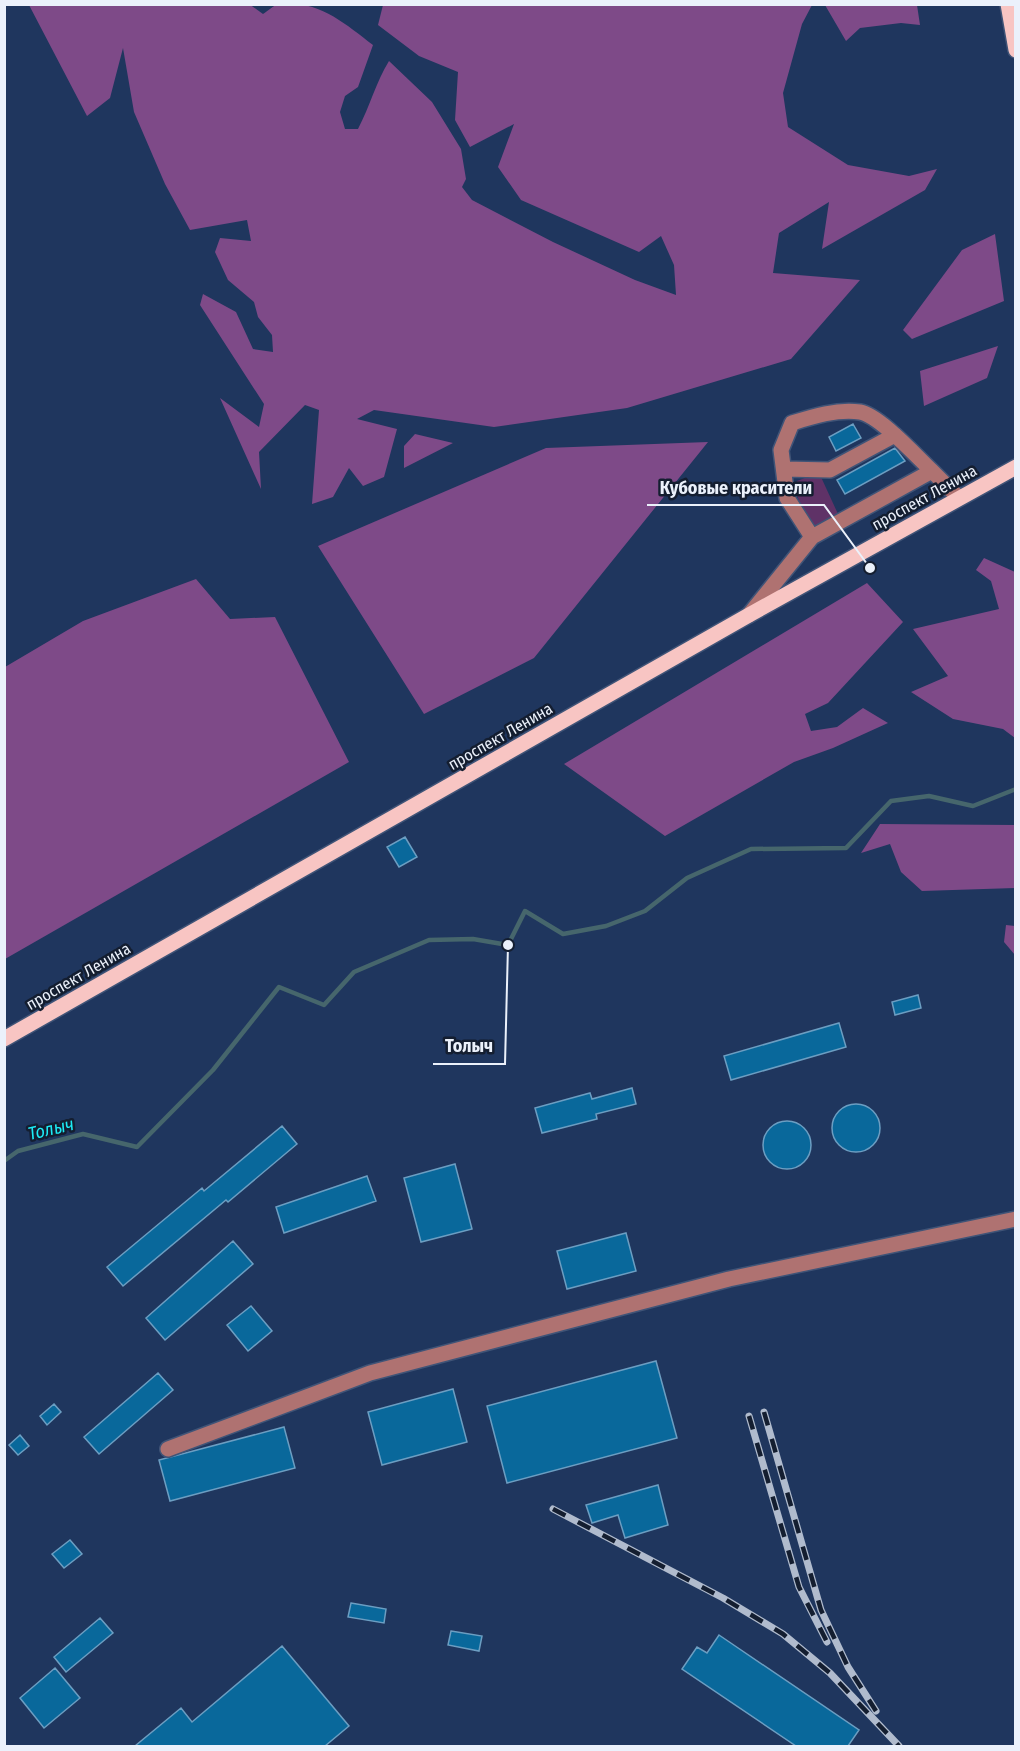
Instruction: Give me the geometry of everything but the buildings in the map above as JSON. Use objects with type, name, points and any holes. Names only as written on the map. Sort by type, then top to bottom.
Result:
[{"type":"main road","points":[[1008,4],[1016,50]]},
{"type":"main road","name":"проспект Ленина","points":[[4,1039],[749,615],[1016,467]]},
{"type":"lane","points":[[812,537],[787,498],[781,450],[792,423],[822,413],[862,412],[895,435],[959,498]]},
{"type":"lane","points":[[784,469],[830,470],[895,435]]},
{"type":"lane","points":[[749,615],[812,537],[932,471]]},
{"type":"lane","points":[[168,1449],[370,1373],[729,1279],[1016,1219]]},
{"type":"shaded area","points":[[249,4],[263,14],[279,4],[319,9],[341,21],[373,45],[358,87],[345,96],[340,112],[345,129],[358,129],[389,61],[432,102],[461,149],[466,179],[462,187],[472,200],[553,242],[635,280],[676,295],[674,265],[661,236],[639,252],[521,200],[498,167],[514,124],[470,147],[455,120],[458,72],[419,56],[378,25],[383,5],[812,5],[802,24],[783,93],[788,127],[848,165],[909,176],[937,169],[925,190],[822,249],[829,202],[779,233],[773,273],[860,280],[791,359],[627,408],[494,427],[374,410],[357,419],[397,429],[384,477],[363,486],[349,468],[333,497],[312,504],[319,410],[305,405],[259,452],[261,489],[220,398],[259,427],[264,404],[200,305],[203,294],[236,312],[253,349],[273,352],[272,335],[258,317],[254,302],[228,280],[215,252],[220,238],[251,241],[247,220],[190,230],[165,184],[134,112],[123,48],[110,98],[87,116],[29,5]]},
{"type":"shaded area","points":[[825,5],[917,5],[920,25],[901,23],[860,28],[846,41]]},
{"type":"shaded area","points":[[995,234],[1004,301],[912,339],[903,330],[962,250]]},
{"type":"shaded area","points":[[998,346],[987,378],[924,406],[920,371]]},
{"type":"shaded area","points":[[415,434],[453,443],[404,468],[404,446]]},
{"type":"shaded area","points":[[708,442],[534,658],[424,714],[318,546],[546,448]]},
{"type":"shaded area","points":[[815,474],[821,477],[838,514],[836,519],[819,527],[806,516],[794,487],[797,481]]},
{"type":"shaded area","points":[[984,558],[1015,572],[1015,738],[1003,729],[953,719],[911,692],[948,676],[913,629],[999,609],[991,581],[976,570]]},
{"type":"shaded area","points":[[196,579],[230,619],[275,617],[349,762],[5,959],[5,667],[83,621]]},
{"type":"shaded area","points":[[867,583],[903,622],[828,703],[805,714],[811,731],[837,727],[863,708],[888,723],[833,748],[794,762],[665,836],[564,764]]},
{"type":"shaded area","points":[[880,824],[1015,825],[1015,888],[922,891],[901,872],[890,844],[861,853]]},
{"type":"shaded area","points":[[1006,925],[1015,926],[1015,955],[1004,942]]},
{"type":"waterway","name":"Толыч","points":[[4,1161],[18,1151],[83,1134],[137,1147],[213,1070],[279,987],[324,1005],[354,972],[429,940],[473,939],[508,945],[525,911],[563,934],[606,926],[645,911],[687,878],[751,849],[846,848],[891,801],[929,796],[973,806],[1016,789]]},
{"type":"railway","points":[[764,1412],[821,1610],[848,1667],[876,1711]]},
{"type":"railway","points":[[749,1416],[799,1587],[827,1642]]},
{"type":"railway","points":[[553,1509],[723,1598],[783,1634],[830,1673],[899,1746]]},
{"type":"place","name":"Кубовые красители","points":[[870,568]]},
{"type":"place","name":"Толыч","points":[[508,945]]}]
